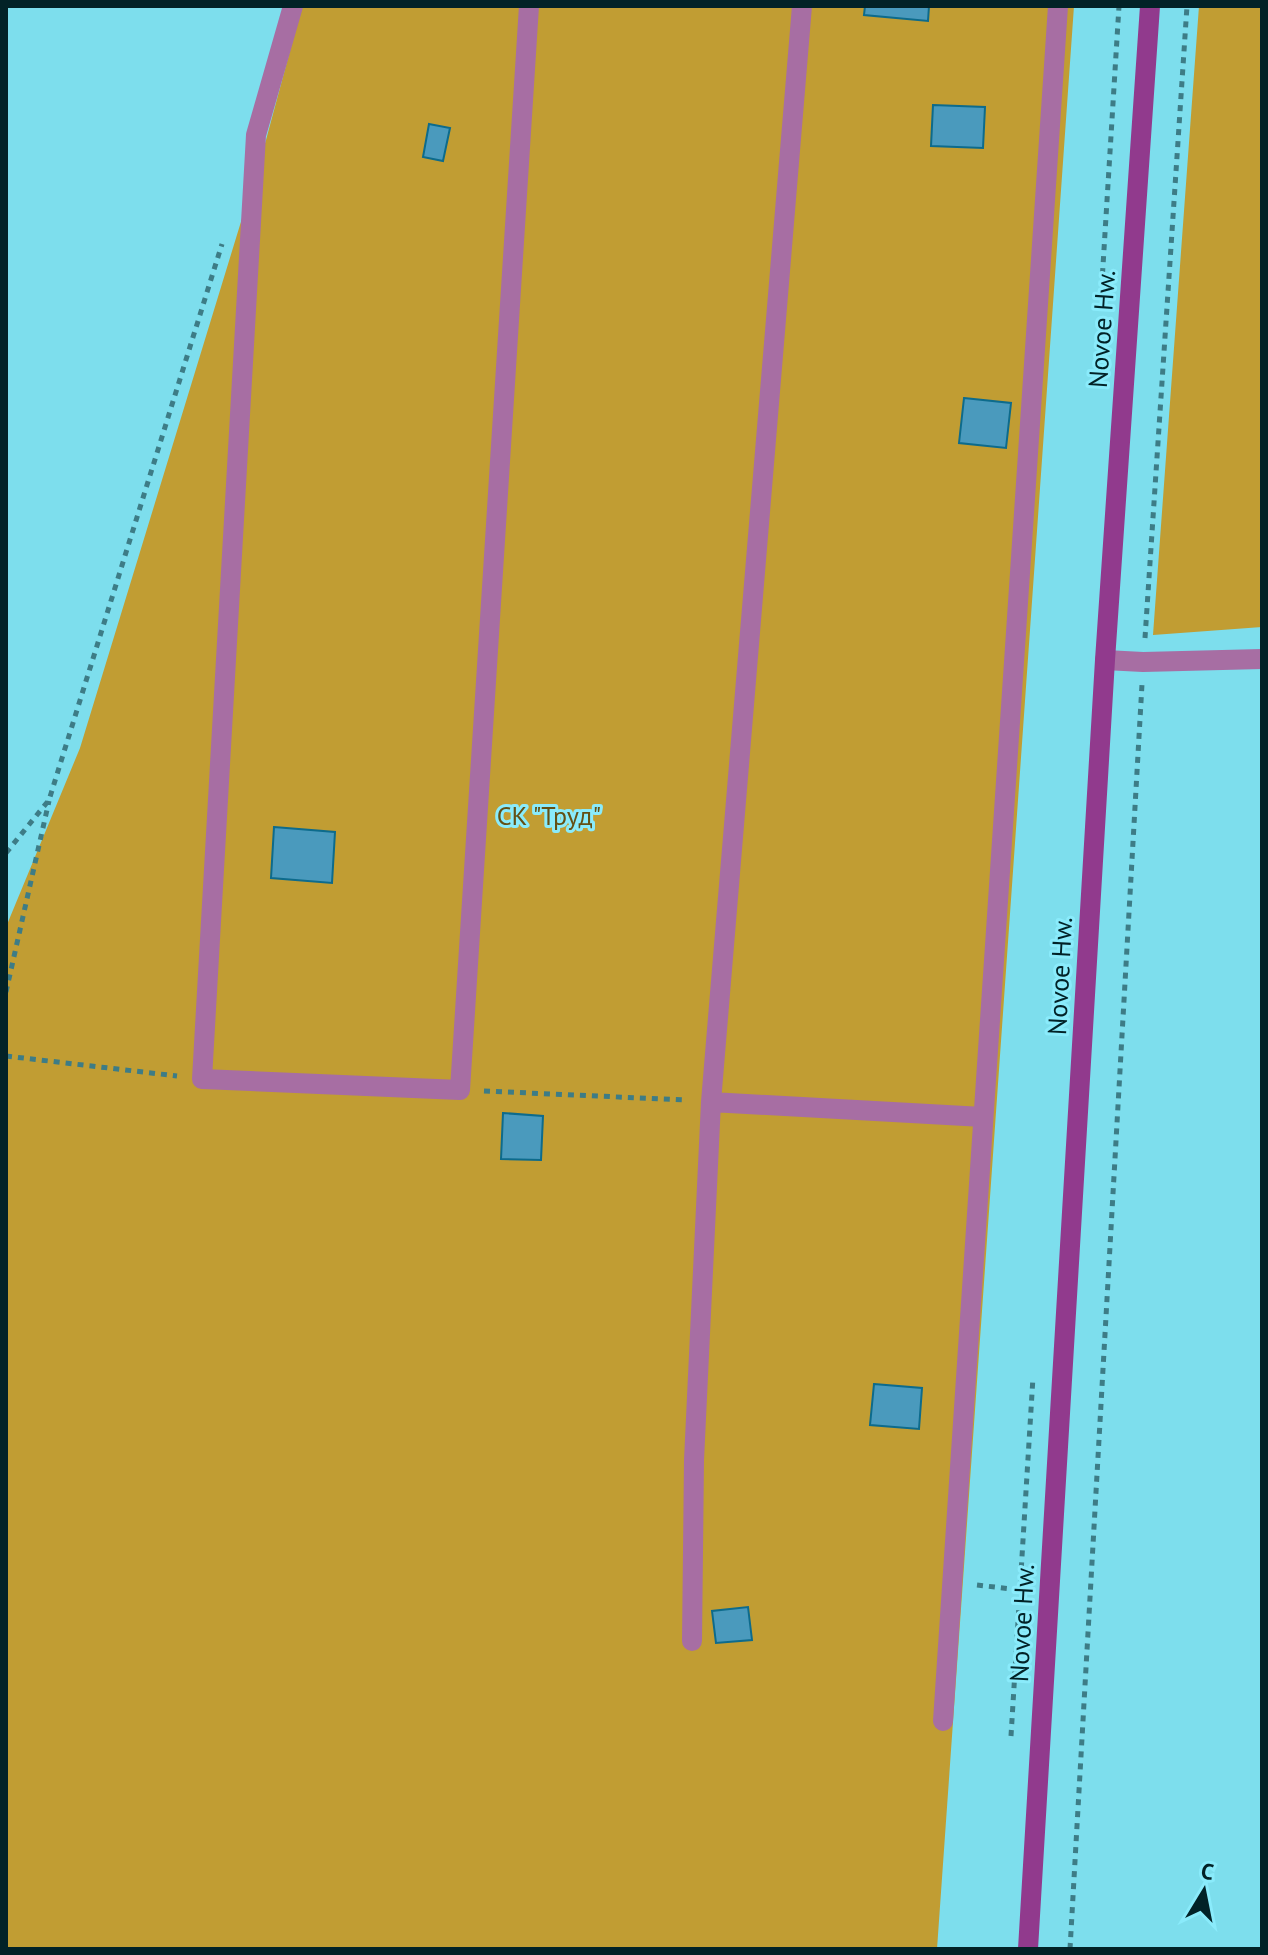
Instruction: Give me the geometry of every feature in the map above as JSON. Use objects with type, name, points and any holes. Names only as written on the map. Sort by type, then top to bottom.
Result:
[{"type":"main road","name":"Novoe Hw.","points":[[1028,1949],[1105,660],[1150,6]]},
{"type":"street","points":[[293,6],[256,135],[202,1079],[460,1090],[529,6]]},
{"type":"street","points":[[692,1641],[694,1460],[711,1102],[802,6]]},
{"type":"street","points":[[943,1721],[1058,6]]},
{"type":"street","points":[[1105,660],[1262,659]]},
{"type":"street","points":[[711,1102],[983,1117]]},
{"type":"path","points":[[1070,1949],[1143,662],[1187,6]]},
{"type":"path","points":[[6,992],[49,800],[223,241]]},
{"type":"path","points":[[6,853],[49,800]]},
{"type":"path","points":[[6,1056],[202,1079]]},
{"type":"path","points":[[460,1090],[711,1102]]},
{"type":"path","points":[[952,1582],[1020,1590]]},
{"type":"green space","name":"СК \"Труд\"","points":[[302,6],[1074,6],[937,1949],[6,1949],[6,927],[80,748],[266,140]]},
{"type":"green space","points":[[1199,6],[1262,6],[1262,627],[1153,635]]},
{"type":"building","points":[[865,6],[929,6],[928,21],[864,15]]},
{"type":"building","points":[[933,105],[985,107],[983,148],[931,146]]},
{"type":"building","points":[[429,124],[450,128],[443,161],[423,157]]},
{"type":"building","points":[[964,398],[1011,403],[1006,448],[959,443]]},
{"type":"building","points":[[274,827],[335,832],[332,883],[271,878]]},
{"type":"building","points":[[503,1113],[543,1116],[541,1160],[501,1159]]},
{"type":"building","points":[[874,1384],[922,1388],[919,1429],[870,1425]]},
{"type":"building","points":[[748,1607],[752,1640],[716,1643],[712,1611]]}]
